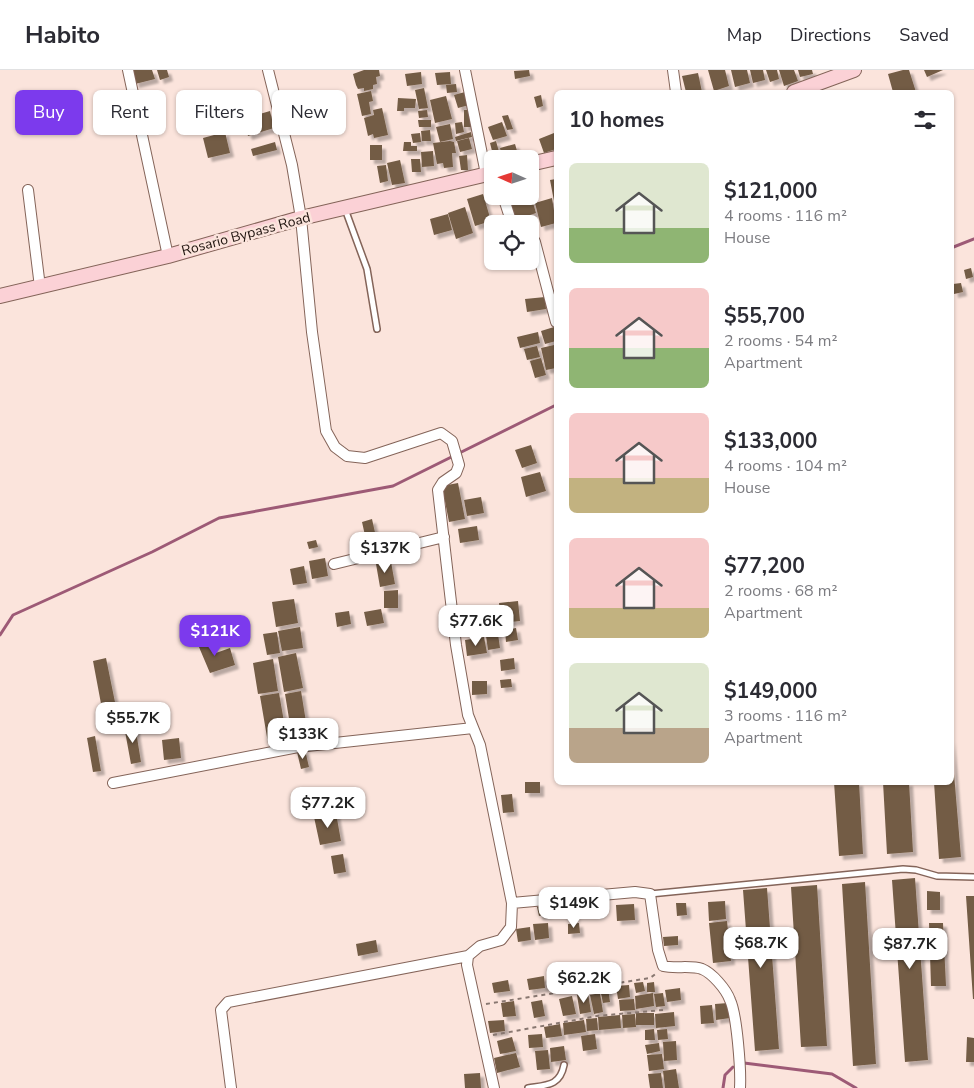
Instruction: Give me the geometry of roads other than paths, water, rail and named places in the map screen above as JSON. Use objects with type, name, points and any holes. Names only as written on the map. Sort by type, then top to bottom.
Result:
[{"type":"main road","points":[[799,90],[854,70]]},
{"type":"main road","points":[[539,162],[554,158]]},
{"type":"main road","name":"Rosario Bypass Road","points":[[0,296],[168,256],[301,218],[484,175]]},
{"type":"street","points":[[128,70],[168,256]]},
{"type":"street","points":[[231,1088],[221,1010],[228,1002],[468,956],[480,946],[501,940],[511,927],[512,902],[480,745],[468,715],[456,645],[438,490],[443,482],[456,473],[459,465],[452,441],[442,433],[365,458],[347,456],[334,447],[326,431],[312,332],[301,218],[292,165],[268,70]]},
{"type":"street","points":[[465,70],[484,152]]},
{"type":"street","points":[[673,70],[676,90]]},
{"type":"street","points":[[28,190],[40,287]]},
{"type":"street","points":[[539,257],[554,314]]},
{"type":"street","points":[[334,564],[444,537]]},
{"type":"street","points":[[113,783],[298,747],[474,728]]},
{"type":"street","points":[[512,902],[635,892],[650,894],[655,914],[658,950],[663,966],[674,969],[700,968],[711,975],[730,999],[734,1012],[740,1088]]},
{"type":"street","points":[[468,956],[467,964],[494,1088]]},
{"type":"lane","points":[[344,208],[367,269],[377,328]]},
{"type":"lane","points":[[650,894],[903,869],[916,870],[936,876],[974,877]]},
{"type":"lane","points":[[528,1088],[552,1084],[562,1075],[564,1065]]},
{"type":"waterway","points":[[954,247],[974,239]]},
{"type":"waterway","points":[[0,635],[13,615],[152,552],[219,518],[393,486],[554,406]]},
{"type":"waterway","points":[[744,1063],[832,1074],[856,1088]]},
{"type":"waterway","points":[[723,1088],[725,1075],[733,1067]]}]
